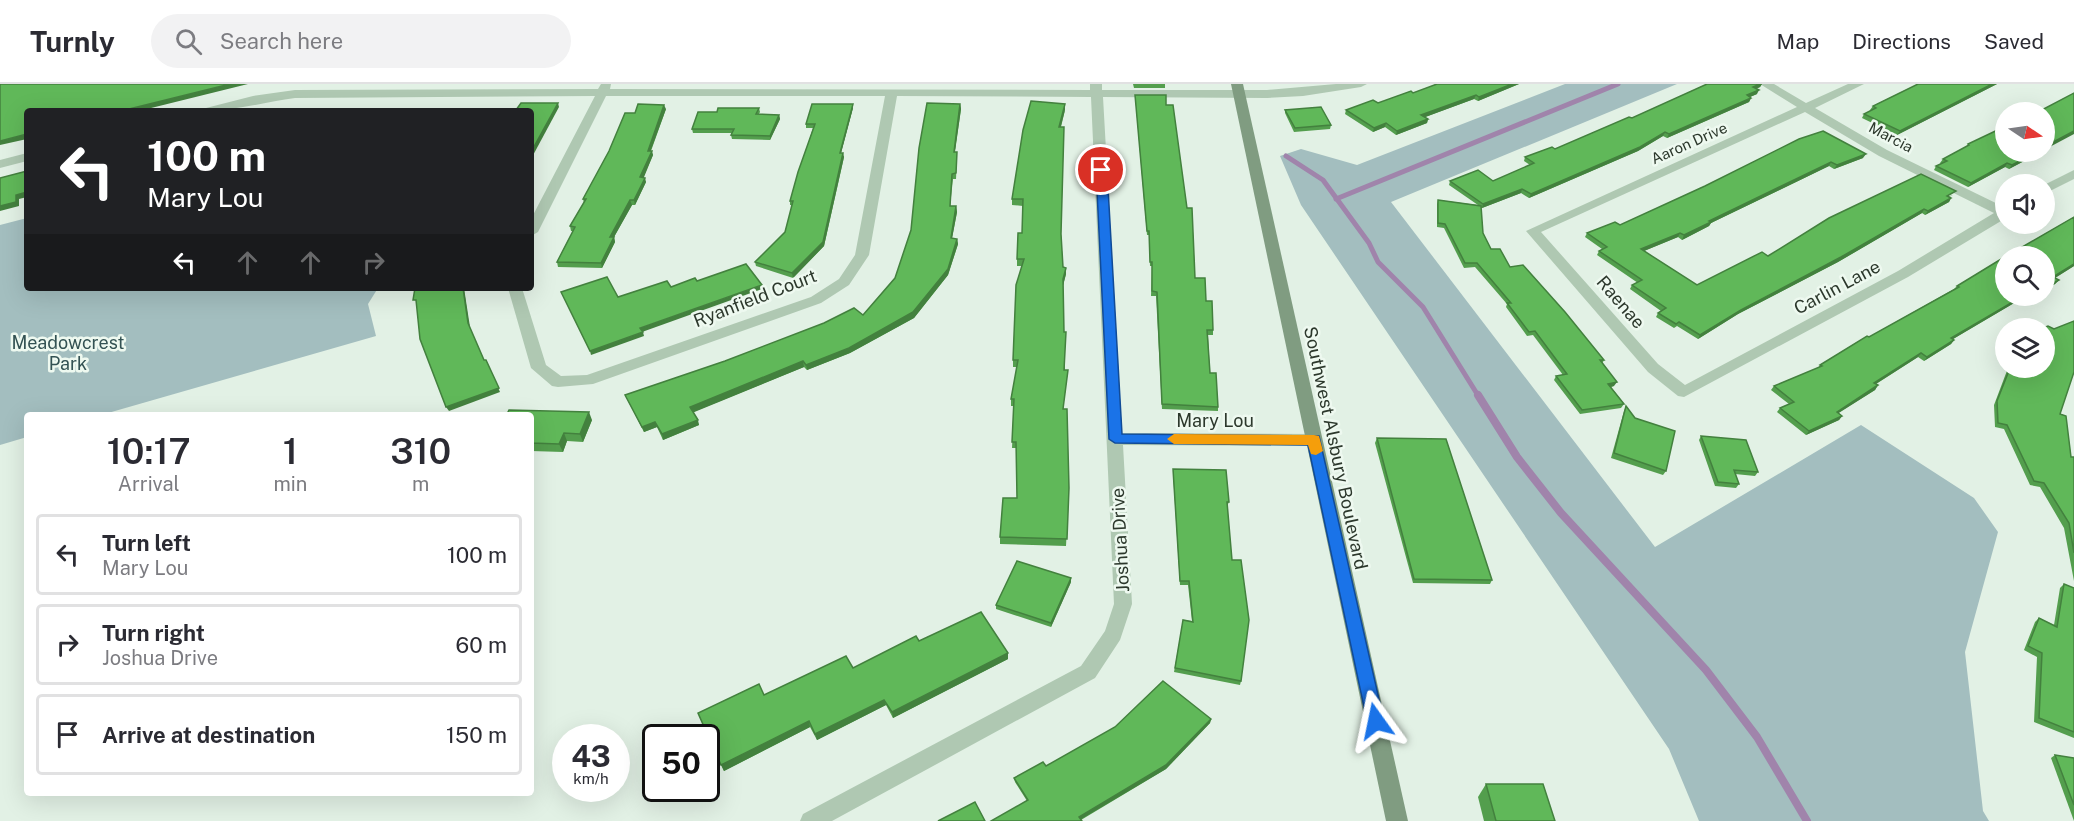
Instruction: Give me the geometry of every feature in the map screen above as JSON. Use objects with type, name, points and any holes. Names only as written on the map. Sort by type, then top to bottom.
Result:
[{"type":"main road","name":"Southwest Alsbury Boulevard","points":[[1238,89],[1397,821]]},
{"type":"street","points":[[222,108],[253,100],[295,94],[402,88],[892,92],[1097,88],[1303,92],[1361,84]]},
{"type":"street","name":"Marcia","points":[[1766,84],[1883,153],[1995,208]]},
{"type":"street","name":"Aaron Drive","points":[[1533,231],[1858,84]]},
{"type":"street","points":[[534,226],[605,88]]},
{"type":"street","name":"Joshua Drive","points":[[811,821],[1088,672],[1113,634],[1123,604],[1097,88]]},
{"type":"street","name":"Ryanfield Court","points":[[516,291],[538,368],[558,382],[588,380],[816,300],[844,282],[862,255],[892,92]]},
{"type":"street","points":[[0,164],[24,158]]},
{"type":"street","points":[[2055,184],[2074,174]]},
{"type":"street","name":"Carlin Lane","points":[[1684,392],[1903,274],[1995,219]]},
{"type":"street","name":"Raenae","points":[[1533,231],[1653,368],[1684,392]]},
{"type":"street","name":"Mary Lou","points":[[1115,439],[1314,440]]},
{"type":"green space","points":[[1565,84],[1677,84],[1391,202],[1655,547],[1861,425],[1974,498],[1998,532],[1965,652],[1983,811],[1989,821],[1699,821],[1669,749],[1301,205],[1280,156],[1301,149],[1357,165]]},
{"type":"green space","name":"Meadowcrest Park","points":[[24,219],[24,291],[376,291],[368,304],[376,336],[111,412],[24,412],[24,438],[0,445],[0,225]]},
{"type":"building","points":[[0,84],[230,84],[133,108],[24,108],[24,135],[0,141]]},
{"type":"building","points":[[1437,84],[1512,84],[1421,115],[1428,119],[1397,131],[1386,123],[1374,128],[1346,110],[1373,100],[1378,103]]},
{"type":"building","points":[[1707,84],[1760,84],[1753,87],[1759,90],[1747,95],[1751,98],[1669,134],[1665,132],[1640,147],[1531,194],[1522,189],[1483,204],[1450,181],[1478,170],[1493,181],[1534,163],[1525,157],[1552,147],[1555,149]]},
{"type":"building","points":[[1918,84],[1992,84],[1900,131],[1864,114],[1876,108],[1873,106]]},
{"type":"building","points":[[2074,93],[2074,131],[2055,141],[2055,103]]},
{"type":"building","points":[[1135,95],[1166,95],[1166,105],[1173,105],[1187,208],[1192,208],[1195,278],[1205,278],[1206,301],[1212,301],[1213,330],[1207,330],[1210,373],[1216,373],[1218,407],[1162,404],[1157,292],[1152,291],[1152,262],[1150,262]]},
{"type":"building","points":[[1031,101],[1065,104],[1059,127],[1064,127],[1061,234],[1063,267],[1066,268],[1063,279],[1064,332],[1066,332],[1064,370],[1068,370],[1063,409],[1067,409],[1069,488],[1067,539],[1000,537],[1003,498],[1017,498],[1016,442],[1012,442],[1014,399],[1011,399],[1018,360],[1013,360],[1016,285],[1024,259],[1017,259],[1018,233],[1022,233],[1023,199],[1012,199],[1023,130]]},
{"type":"building","points":[[521,103],[558,103],[534,147],[534,108],[517,108]]},
{"type":"building","points":[[927,103],[960,104],[954,152],[957,152],[956,173],[952,174],[950,206],[956,206],[951,238],[957,239],[948,269],[913,312],[849,348],[806,365],[803,361],[690,407],[698,420],[662,434],[655,422],[642,427],[625,395],[725,361],[824,323],[854,308],[863,315],[895,278],[911,230],[919,148]]},
{"type":"building","points":[[638,104],[664,105],[648,151],[652,151],[640,177],[645,178],[634,200],[630,200],[610,237],[614,237],[601,263],[557,262],[575,227],[570,226],[586,199],[583,199],[609,151],[625,113],[635,113]]},
{"type":"building","points":[[812,104],[853,104],[840,153],[843,153],[823,242],[792,273],[755,262],[785,232],[798,172],[815,124],[806,124]]},
{"type":"building","points":[[1321,107],[1331,125],[1295,128],[1285,110]]},
{"type":"building","points":[[718,108],[759,108],[756,114],[779,115],[770,136],[731,135],[734,129],[692,129],[698,112],[717,112]]},
{"type":"building","points":[[1823,131],[1866,154],[1837,165],[1831,162],[1684,235],[1680,233],[1641,249],[1697,285],[1762,252],[1768,256],[1829,218],[1921,174],[1956,191],[1947,196],[1951,198],[1928,211],[1924,209],[1700,335],[1658,313],[1666,308],[1632,285],[1642,280],[1599,251],[1607,247],[1587,233],[1615,222],[1620,225],[1799,139]]},
{"type":"building","points":[[1995,131],[1995,162],[2018,162],[2012,165],[2007,163],[1971,183],[1936,166],[1947,161],[1943,159]]},
{"type":"building","points":[[24,172],[24,193],[16,195],[16,202],[0,206],[0,178]]},
{"type":"building","points":[[1438,200],[1481,206],[1483,233],[1491,249],[1500,249],[1510,267],[1523,265],[1565,312],[1604,360],[1600,360],[1617,382],[1608,384],[1624,404],[1582,410],[1556,376],[1567,374],[1535,331],[1529,332],[1507,303],[1511,303],[1477,263],[1465,263],[1445,224],[1438,223]]},
{"type":"building","points":[[2074,217],[2074,264],[2055,276],[2055,246],[2024,246],[2045,234],[2055,234],[2055,228]]},
{"type":"building","points":[[1995,263],[1995,306],[2006,306],[1951,338],[1954,340],[1927,357],[1921,353],[1874,383],[1878,385],[1837,412],[1842,416],[1809,431],[1780,408],[1794,402],[1774,386],[1822,366],[1820,365],[1867,336],[1869,337],[1959,287],[1957,286]]},
{"type":"building","points":[[746,264],[762,285],[640,328],[643,332],[590,351],[561,292],[607,277],[618,297],[667,281],[671,287],[695,278],[697,281]]},
{"type":"building","points":[[414,291],[463,291],[468,323],[499,388],[446,407],[420,339],[416,300],[413,300]]},
{"type":"building","points":[[2074,321],[2074,372],[2060,414],[2066,416],[2071,457],[2074,457],[2074,553],[2069,523],[2044,483],[2034,481],[2007,425],[1998,423],[1997,401],[2006,378],[2055,378],[2055,329]]},
{"type":"building","points":[[1626,406],[1635,418],[1675,431],[1666,471],[1614,453]]},
{"type":"building","points":[[509,410],[589,412],[580,434],[564,433],[559,444],[534,443],[534,412],[508,412]]},
{"type":"building","points":[[1701,436],[1746,440],[1758,472],[1734,470],[1739,484],[1718,482]]},
{"type":"building","points":[[1377,438],[1446,439],[1492,580],[1414,579]]},
{"type":"building","points":[[1173,469],[1226,470],[1232,560],[1241,560],[1249,620],[1241,681],[1175,668],[1183,620],[1193,622],[1189,581],[1180,581]]},
{"type":"building","points":[[1017,561],[1071,578],[1051,623],[996,605]]},
{"type":"building","points":[[2064,584],[2074,588],[2074,732],[2039,718],[2042,653],[2028,646],[2039,618],[2057,627]]},
{"type":"building","points":[[981,612],[1008,653],[892,712],[884,700],[815,734],[809,721],[721,765],[720,724],[703,724],[698,713],[759,684],[764,695],[846,656],[853,668],[916,636],[919,641]]},
{"type":"building","points":[[1163,681],[1211,719],[1166,765],[1079,817],[1082,821],[991,821],[1028,800],[1014,778],[1043,762],[1046,766],[1115,727]]},
{"type":"building","points":[[2055,755],[2074,758],[2074,805]]},
{"type":"building","points":[[1486,784],[1543,784],[1555,821],[1496,821]]},
{"type":"building","points":[[975,802],[985,821],[938,821]]},
{"type":"waterway","points":[[1337,199],[1618,84]]},
{"type":"waterway","points":[[1286,156],[1323,180],[1337,199]]},
{"type":"waterway","points":[[1337,199],[1369,243],[1378,262],[1423,307],[1479,397]]},
{"type":"waterway","points":[[1478,395],[1517,457],[1561,513],[1706,670],[1757,737],[1807,821]]},
{"type":"slow traffic","points":[[1174,439],[1314,440],[1316,451]]},
{"type":"route","points":[[1101,170],[1115,439],[1314,440],[1376,721]]}]
